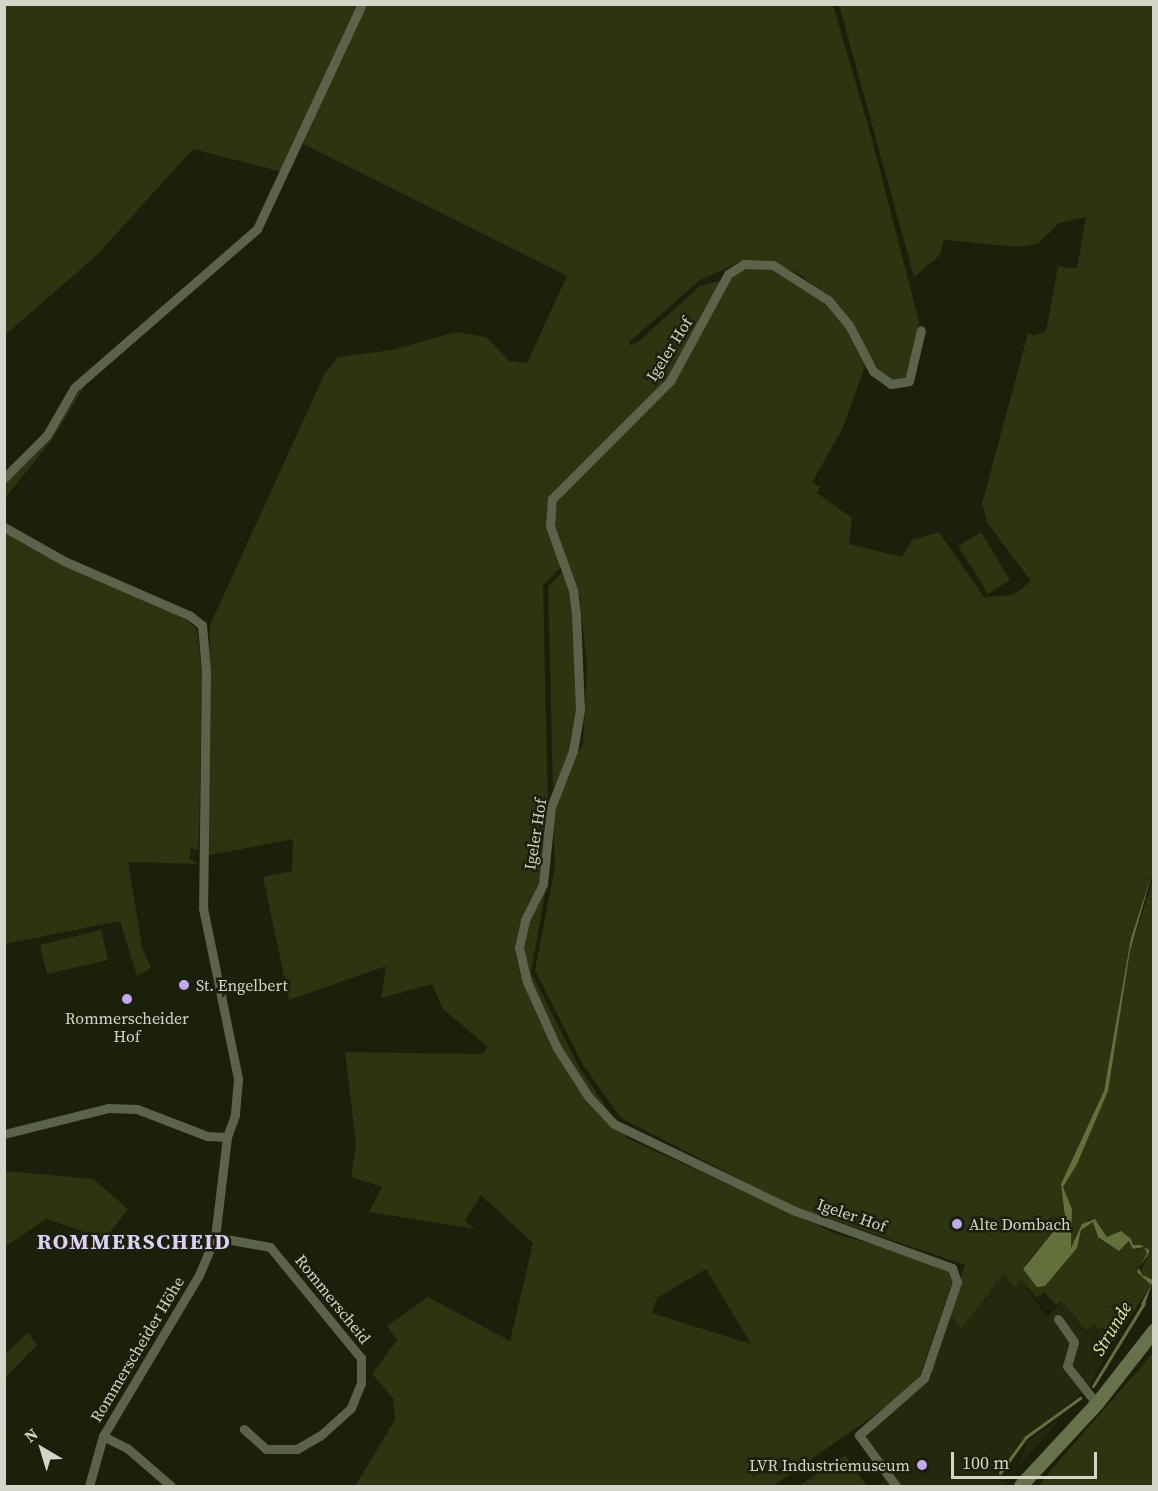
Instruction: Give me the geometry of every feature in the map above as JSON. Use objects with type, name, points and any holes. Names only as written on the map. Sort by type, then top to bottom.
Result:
[{"type":"main road","points":[[1021,1486],[1097,1404],[1154,1331]]},
{"type":"street","points":[[4,478],[47,435],[74,388],[257,229],[362,4]]},
{"type":"street","name":"Igeler Hof","points":[[896,1486],[859,1435],[924,1378],[957,1282],[952,1268],[795,1211],[614,1124],[588,1096],[557,1048],[527,982],[519,947],[525,920],[543,884],[551,807],[573,751],[580,710],[573,590],[550,526],[552,499],[670,381],[728,274],[744,264],[773,265],[828,300],[849,325],[873,371],[891,384],[909,381],[921,330]]},
{"type":"street","name":"Rommerscheider Höhe","points":[[4,526],[64,561],[202,625],[206,671],[202,908],[238,1079],[235,1115],[227,1137],[215,1237],[199,1275],[103,1436],[89,1486]]},
{"type":"street","points":[[4,1134],[108,1108],[127,1109],[207,1136],[227,1137]]},
{"type":"street","name":"Rommerscheid","points":[[215,1237],[270,1247],[361,1359],[361,1383],[351,1408],[321,1435],[297,1449],[266,1449],[244,1429]]},
{"type":"street","points":[[1058,1319],[1074,1342],[1066,1366],[1097,1404]]},
{"type":"street","points":[[103,1436],[127,1448],[171,1486]]},
{"type":"shaded area","points":[[5,5],[358,5],[282,172],[193,149],[96,256],[5,335]]},
{"type":"shaded area","points":[[365,5],[833,5],[872,139],[919,322],[906,378],[895,381],[882,374],[841,311],[801,275],[766,260],[740,262],[700,280],[629,342],[631,346],[639,341],[700,286],[725,280],[677,367],[546,510],[562,566],[543,585],[548,805],[543,875],[515,944],[522,975],[556,1041],[526,971],[520,939],[550,866],[531,972],[579,1067],[627,1138],[839,1235],[943,1264],[954,1278],[916,1386],[773,1486],[355,1486],[395,1420],[393,1398],[372,1374],[397,1340],[387,1326],[428,1297],[510,1341],[533,1243],[481,1195],[465,1221],[475,1229],[369,1212],[382,1187],[351,1177],[356,1144],[345,1052],[483,1054],[487,1046],[443,1009],[432,984],[381,998],[386,966],[289,1000],[263,877],[292,871],[293,839],[205,856],[210,625],[324,375],[338,357],[392,350],[456,332],[486,337],[509,361],[527,363],[567,276],[303,144]],"holes":[[[706,1269],[751,1344],[652,1313],[657,1298]]]},
{"type":"shaded area","points":[[839,5],[1153,5],[1153,871],[1131,938],[1104,1091],[1061,1184],[1065,1217],[1024,1266],[1077,1248],[1081,1230],[1093,1222],[1098,1237],[1119,1251],[1130,1241],[1136,1250],[1144,1247],[1147,1253],[1137,1269],[1151,1285],[1111,1345],[1094,1324],[1086,1330],[1061,1301],[1056,1305],[1044,1292],[1037,1298],[1021,1280],[1015,1287],[1003,1274],[961,1329],[949,1312],[934,1371],[921,1384],[965,1265],[790,1205],[621,1118],[583,1065],[535,970],[555,867],[553,806],[583,743],[587,669],[580,598],[554,528],[556,500],[672,383],[729,281],[742,268],[766,265],[809,286],[842,321],[866,363],[842,430],[812,482],[820,487],[817,493],[852,518],[849,544],[902,557],[912,540],[939,532],[984,597],[1013,595],[1031,581],[988,524],[982,504],[1028,333],[1034,336],[1046,331],[1058,267],[1077,268],[1086,217],[1059,223],[1037,244],[1018,247],[944,240],[940,255],[914,277]]},
{"type":"shaded area","points":[[89,379],[51,441],[5,498],[5,485]]},
{"type":"shaded area","points":[[981,532],[1010,580],[988,594],[958,546]]},
{"type":"shaded area","points":[[5,533],[64,566],[181,615],[197,629],[202,673],[199,838],[198,850],[191,848],[189,858],[197,864],[128,862],[142,947],[151,968],[137,976],[120,921],[5,944]]},
{"type":"shaded area","points":[[563,571],[570,587],[578,670],[575,742],[553,790],[548,587]]},
{"type":"shaded area","points":[[1153,871],[1130,951],[1108,1091],[1077,1164],[1063,1187],[1072,1209],[1071,1248],[1082,1224],[1095,1219],[1107,1237],[1121,1231],[1131,1239],[1133,1245],[1141,1245],[1149,1250],[1139,1267],[1147,1253],[1144,1247],[1133,1249],[1129,1241],[1119,1251],[1098,1237],[1093,1222],[1081,1230],[1077,1248],[1045,1286],[1037,1287],[1023,1269],[1065,1217],[1061,1184],[1104,1091],[1131,938]]},
{"type":"shaded area","points":[[1153,880],[1154,1280],[1152,1282],[1140,1273],[1149,1253],[1146,1246],[1134,1246],[1122,1234],[1107,1237],[1098,1222],[1089,1219],[1071,1248],[1072,1215],[1063,1187],[1108,1091],[1130,951]]},
{"type":"shaded area","points":[[101,930],[108,960],[47,974],[40,945]]},
{"type":"shaded area","points":[[6,1171],[93,1179],[128,1209],[105,1239],[46,1219],[5,1247]]},
{"type":"shaded area","points":[[1139,1268],[1142,1275],[1153,1280],[1144,1307],[1141,1304],[1151,1285],[1137,1272]]},
{"type":"shaded area","points":[[1003,1274],[1015,1287],[1020,1279],[1047,1318],[1061,1301],[1085,1330],[1094,1324],[1111,1345],[1089,1387],[1022,1441],[1000,1479],[1003,1483],[1019,1464],[1027,1442],[1062,1417],[1001,1486],[877,1486],[885,1480],[854,1436],[919,1389],[949,1311],[961,1329]]},
{"type":"shaded area","points":[[28,1333],[37,1345],[5,1378],[5,1354]]},
{"type":"shaded area","points":[[1153,1353],[1153,1486],[1039,1486],[1050,1471]]},
{"type":"shaded area","points":[[845,1455],[867,1486],[798,1486],[803,1483]]},
{"type":"waterway","name":"Strunde","points":[[1093,1386],[1144,1303]]},
{"type":"waterway","name":"Strunde","points":[[1000,1473],[1026,1437],[1080,1398]]},
{"type":"place","name":"St. Engelbert","points":[[184,985]]},
{"type":"place","name":"Rommerscheider Hof","points":[[127,999]]},
{"type":"place","name":"Alte Dombach","points":[[957,1224]]},
{"type":"place","name":"LVR Industriemuseum","points":[[922,1465]]},
{"type":"district","name":"ROMMERSCHEID","points":[[134,1242]]}]
